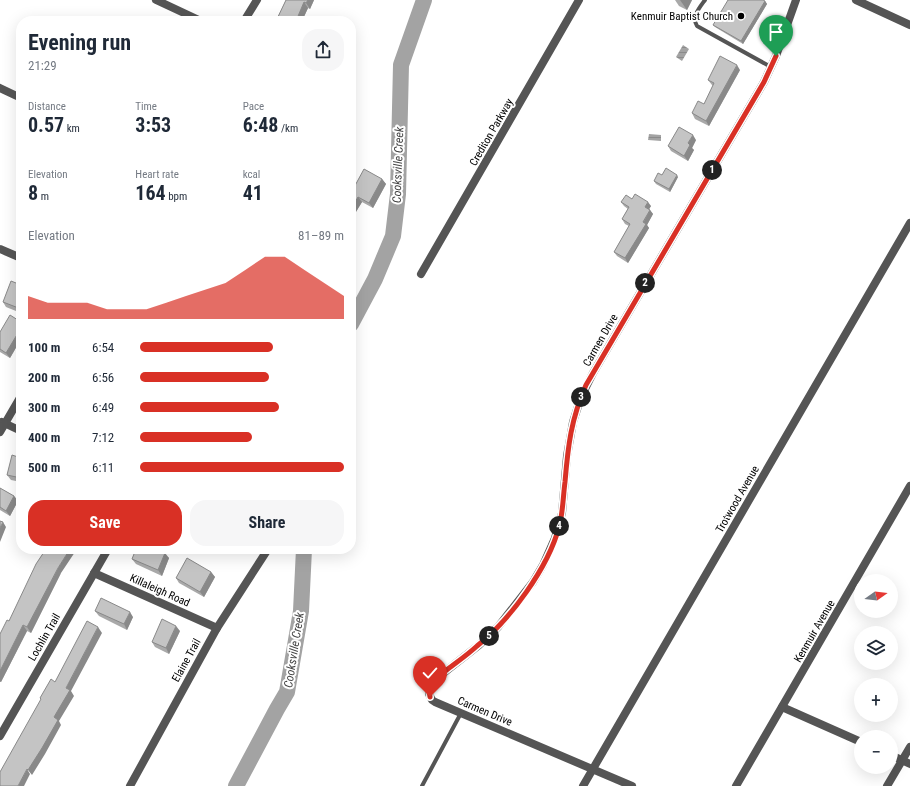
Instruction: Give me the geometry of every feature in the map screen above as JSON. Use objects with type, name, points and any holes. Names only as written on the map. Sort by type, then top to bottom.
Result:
[{"type":"street","points":[[156,0],[190,16]]},
{"type":"street","points":[[247,16],[257,0]]},
{"type":"street","name":"Crediton Parkway","points":[[422,274],[579,0]]},
{"type":"street","name":"Carmen Drive","points":[[632,786],[432,700],[429,694],[431,685],[437,677],[479,645],[498,627],[520,600],[543,565],[559,528],[562,514],[570,438],[576,410],[584,391],[593,373],[764,82],[796,0]]},
{"type":"street","points":[[856,0],[910,25]]},
{"type":"street","points":[[0,88],[16,96]]},
{"type":"street","name":"Trotwood Avenue","points":[[583,786],[910,223]]},
{"type":"street","points":[[0,249],[16,256]]},
{"type":"street","points":[[0,432],[3,423],[16,404]]},
{"type":"street","points":[[3,423],[16,429]]},
{"type":"street","name":"Kenmuir Avenue","points":[[736,786],[910,486]]},
{"type":"street","name":"Lochlin Trail","points":[[0,736],[105,554]]},
{"type":"street","name":"Elaine Trail","points":[[130,786],[217,628],[265,554]]},
{"type":"street","name":"Killaleigh Road","points":[[94,573],[217,628]]},
{"type":"street","points":[[782,707],[854,739]]},
{"type":"street","points":[[887,786],[906,762],[910,747]]},
{"type":"lane","points":[[705,0],[695,19],[697,26],[771,66]]},
{"type":"lane","points":[[422,786],[461,713]]},
{"type":"shaded area","points":[[683,45],[689,49],[682,61],[676,57]]},
{"type":"shaded area","points":[[649,134],[661,135],[661,141],[648,140]]},
{"type":"building","points":[[286,0],[308,0],[306,3],[304,2],[298,16],[278,16]]},
{"type":"building","name":"Kenmuir Baptist Church","points":[[728,0],[765,1],[741,41],[713,25]]},
{"type":"building","points":[[720,56],[737,65],[706,121],[692,113],[698,101],[704,104],[714,83],[708,80]]},
{"type":"building","points":[[679,127],[693,135],[688,143],[690,145],[684,156],[668,146]]},
{"type":"building","points":[[666,168],[677,175],[669,189],[654,181],[658,173],[662,175]]},
{"type":"building","points":[[364,169],[382,179],[369,203],[358,197],[356,200],[356,184]]},
{"type":"building","points":[[635,194],[648,202],[645,207],[650,210],[643,222],[646,224],[625,258],[614,252],[630,224],[622,219],[629,207],[621,202],[626,195],[632,199]]},
{"type":"building","points":[[11,281],[16,283],[16,307],[3,302]]},
{"type":"building","points":[[10,315],[16,319],[16,336],[6,353],[0,349],[0,332]]},
{"type":"building","points":[[12,455],[16,456],[16,477],[7,475]]},
{"type":"building","points":[[0,488],[14,496],[6,511],[0,507]]},
{"type":"building","points":[[0,521],[3,522],[0,528]]},
{"type":"building","points":[[43,554],[67,554],[27,627],[23,625],[0,671],[0,634],[7,620],[9,621],[36,564]]},
{"type":"building","points":[[134,554],[165,554],[158,570],[132,559]]},
{"type":"building","points":[[187,558],[211,572],[200,592],[176,578]]},
{"type":"building","points":[[101,598],[130,612],[124,624],[95,611]]},
{"type":"building","points":[[162,619],[176,626],[166,648],[152,642]]},
{"type":"building","points":[[87,621],[98,627],[66,688],[70,690],[54,717],[58,720],[18,786],[0,786],[0,772],[51,679],[55,682]]},
{"type":"waterway","name":"Cooksville Creek","points":[[356,315],[375,279],[393,236],[398,194],[401,65],[424,0]]},
{"type":"waterway","name":"Cooksville Creek","points":[[236,786],[287,692],[301,611],[304,554]]},
{"type":"place","name":"Kenmuir Baptist Church","points":[[741,16]]},
{"type":"route","points":[[430,697],[429,690],[432,682],[479,645],[498,627],[520,600],[543,565],[559,528],[562,514],[567,456],[573,422],[586,385],[764,82],[776,56]]}]
